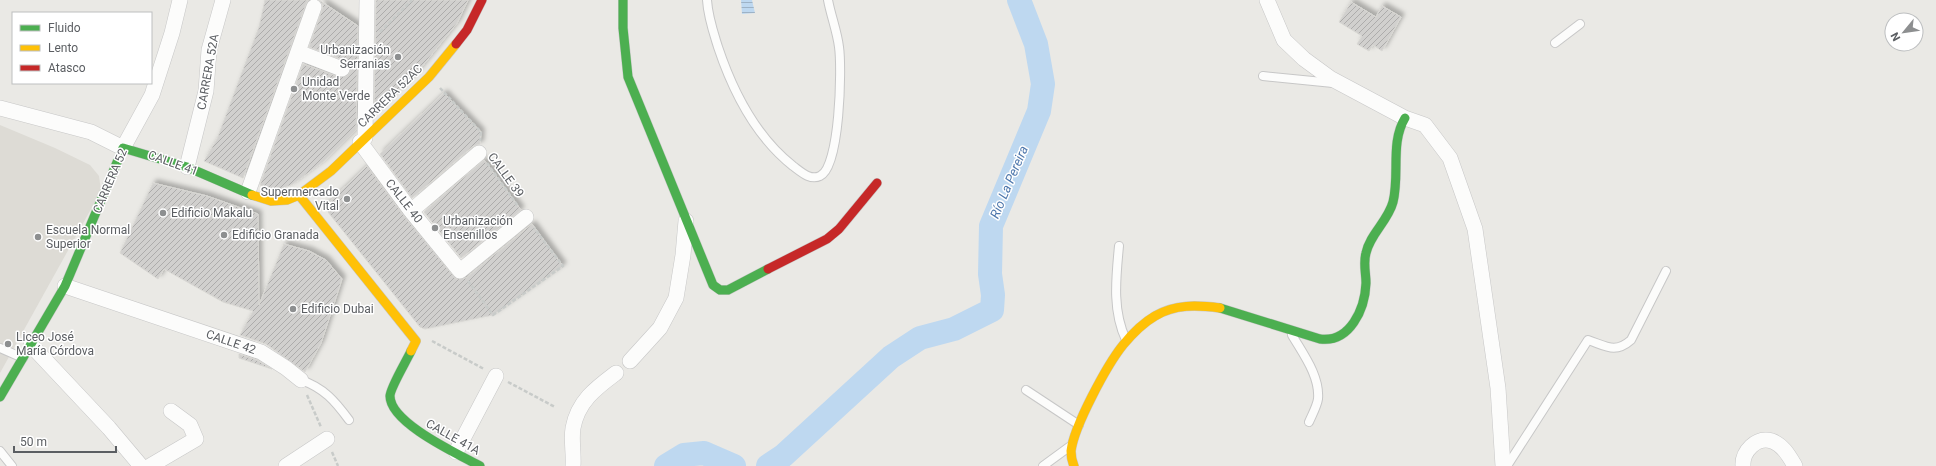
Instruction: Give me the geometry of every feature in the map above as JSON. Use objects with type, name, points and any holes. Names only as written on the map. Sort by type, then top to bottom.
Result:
[{"type":"street","name":"CARRERA 52","points":[[0,397],[65,286],[124,148],[152,95],[172,33],[180,0]]},
{"type":"street","name":"CARRERA 52A","points":[[187,167],[206,91],[209,50],[223,0]]},
{"type":"street","points":[[362,140],[367,0]]},
{"type":"street","name":"CARRERA 52AC","points":[[299,195],[330,171],[429,76],[467,30],[482,0]]},
{"type":"street","points":[[623,0],[623,28],[628,77],[713,285],[720,290],[728,290],[827,239],[839,228],[877,183]]},
{"type":"street","points":[[1267,0],[1284,40],[1304,59],[1342,84],[1404,118],[1425,125],[1450,158],[1475,229],[1498,388],[1503,466]]},
{"type":"street","points":[[248,192],[314,7]]},
{"type":"street","points":[[298,52],[342,69]]},
{"type":"street","name":"CALLE 41","points":[[0,108],[91,132],[124,148],[187,167],[271,201],[287,200],[299,195]]},
{"type":"street","points":[[1074,466],[1072,462],[1072,446],[1102,375],[1126,340],[1152,317],[1173,307],[1206,305],[1221,308],[1290,332],[1324,341],[1334,340],[1344,335],[1357,318],[1366,287],[1365,254],[1392,205],[1397,169],[1396,139],[1399,127],[1404,118]]},
{"type":"street","name":"CALLE 40","points":[[362,140],[412,211],[460,271]]},
{"type":"street","points":[[412,211],[479,153]]},
{"type":"street","name":"CALLE 41A","points":[[299,195],[416,341],[390,394],[392,404],[398,413],[417,431],[480,466]]},
{"type":"street","points":[[460,271],[526,217]]},
{"type":"street","points":[[630,361],[660,328],[676,298],[683,255],[686,218]]},
{"type":"street","name":"CALLE 42","points":[[65,286],[261,352],[286,368],[301,380]]},
{"type":"street","points":[[31,344],[109,428],[141,466]]},
{"type":"street","points":[[573,466],[573,429],[580,406],[590,393],[616,372]]},
{"type":"street","points":[[456,452],[496,376]]},
{"type":"street","points":[[150,466],[196,438],[190,425],[171,411]]},
{"type":"street","points":[[286,466],[327,439]]},
{"type":"street","points":[[1743,466],[1744,456],[1750,447],[1758,442],[1766,440],[1778,444],[1795,466]]},
{"type":"lane","points":[[707,0],[708,16],[735,93],[753,122],[779,155],[805,175],[813,178],[821,176],[826,170],[835,140],[841,91],[839,47],[828,0]]},
{"type":"lane","points":[[1555,43],[1580,24]]},
{"type":"lane","points":[[1263,76],[1342,84]]},
{"type":"lane","points":[[1119,246],[1115,280],[1117,311],[1119,326],[1126,340]]},
{"type":"lane","points":[[1507,466],[1588,340],[1612,348],[1623,347],[1631,340],[1666,271]]},
{"type":"lane","points":[[1290,332],[1314,375],[1318,388],[1318,400],[1309,422]]},
{"type":"lane","points":[[0,348],[23,358]]},
{"type":"lane","points":[[301,380],[309,382],[332,397],[349,420]]},
{"type":"lane","points":[[1026,390],[1080,425]]},
{"type":"lane","points":[[1043,466],[1072,446]]},
{"type":"lane","points":[[0,451],[12,466]]},
{"type":"path","points":[[366,46],[412,0]]},
{"type":"path","name":"CALLE 39","points":[[429,76],[481,132],[479,153],[563,266],[494,315],[460,271]]},
{"type":"path","points":[[301,380],[338,466]]},
{"type":"shaded area","name":"Escuela Normal Superior","points":[[0,125],[55,148],[90,165],[99,176],[101,191],[0,373]]},
{"type":"water","points":[[741,0],[752,0],[755,13],[742,14]]},
{"type":"building","points":[[265,0],[308,0],[243,178],[204,161],[217,139],[259,27]]},
{"type":"building","points":[[319,0],[358,26],[356,130],[323,162],[293,184],[284,188],[272,189],[260,185],[303,64],[339,77],[347,76],[350,72],[349,64],[346,61],[309,47],[322,10],[323,5]]},
{"type":"building","name":"Urbanización Serranias","points":[[376,0],[468,0],[457,23],[420,69],[374,113]]},
{"type":"building","points":[[1351,2],[1376,17],[1382,6],[1401,17],[1382,51],[1373,45],[1369,51],[1357,44],[1362,36],[1339,22]]},
{"type":"building","points":[[444,93],[481,132],[480,144],[473,146],[412,198],[380,154]]},
{"type":"building","points":[[484,160],[521,210],[461,258],[424,212]]},
{"type":"building","points":[[367,166],[404,216],[456,279],[466,278],[532,224],[563,266],[493,315],[425,329],[420,327],[324,207]]},
{"type":"building","points":[[153,183],[207,196],[258,214],[259,305],[284,244],[309,251],[326,260],[342,279],[321,343],[305,372],[266,344],[240,335],[253,311],[223,302],[164,269],[158,279],[120,253]]},
{"type":"building","points":[[239,354],[257,360],[272,369],[239,358]]},
{"type":"waterway","name":"Río La Pereira","points":[[768,466],[783,456],[891,357],[920,338],[954,329],[992,310],[993,295],[990,274],[991,226],[1039,111],[1043,84],[1036,44],[1019,0]]},
{"type":"waterway","name":"Río La Pereira","points":[[666,466],[684,455],[704,453],[734,466]]},
{"type":"traffic: fast","points":[[623,0],[623,28],[628,77],[713,285],[720,290],[728,290],[768,269]]},
{"type":"traffic: fast","points":[[1220,308],[1320,339],[1331,339],[1340,336],[1347,330],[1354,322],[1363,303],[1366,283],[1365,260],[1368,246],[1391,209],[1393,202],[1396,181],[1396,148],[1400,128],[1405,118]]},
{"type":"traffic: fast","points":[[0,397],[65,286],[123,148],[187,167],[252,195]]},
{"type":"traffic: fast","points":[[411,351],[391,392],[390,396],[393,406],[401,417],[427,437],[480,466]]},
{"type":"traffic: slow","points":[[252,195],[271,201],[287,200],[299,195],[331,171],[429,77],[456,44]]},
{"type":"traffic: slow","points":[[299,195],[416,341],[411,351]]},
{"type":"traffic: slow","points":[[1074,466],[1071,451],[1078,427],[1100,381],[1116,354],[1130,337],[1142,325],[1170,309],[1186,306],[1220,308]]},
{"type":"traffic: jam","points":[[456,44],[467,30],[482,0]]},
{"type":"traffic: jam","points":[[768,269],[827,239],[839,229],[877,183]]},
{"type":"place","name":"Urbanización Serranias","points":[[398,57]]},
{"type":"place","name":"Unidad Monte Verde","points":[[294,89]]},
{"type":"place","name":"Supermercado Vital","points":[[347,199]]},
{"type":"place","name":"Edificio Makalu","points":[[163,213]]},
{"type":"place","name":"Urbanización Ensenillos","points":[[435,228]]},
{"type":"place","name":"Edificio Granada","points":[[224,235]]},
{"type":"place","name":"Escuela Normal Superior","points":[[38,237]]},
{"type":"place","name":"Edificio Dubai","points":[[293,309]]},
{"type":"place","name":"Liceo José María Córdova","points":[[8,344]]}]
